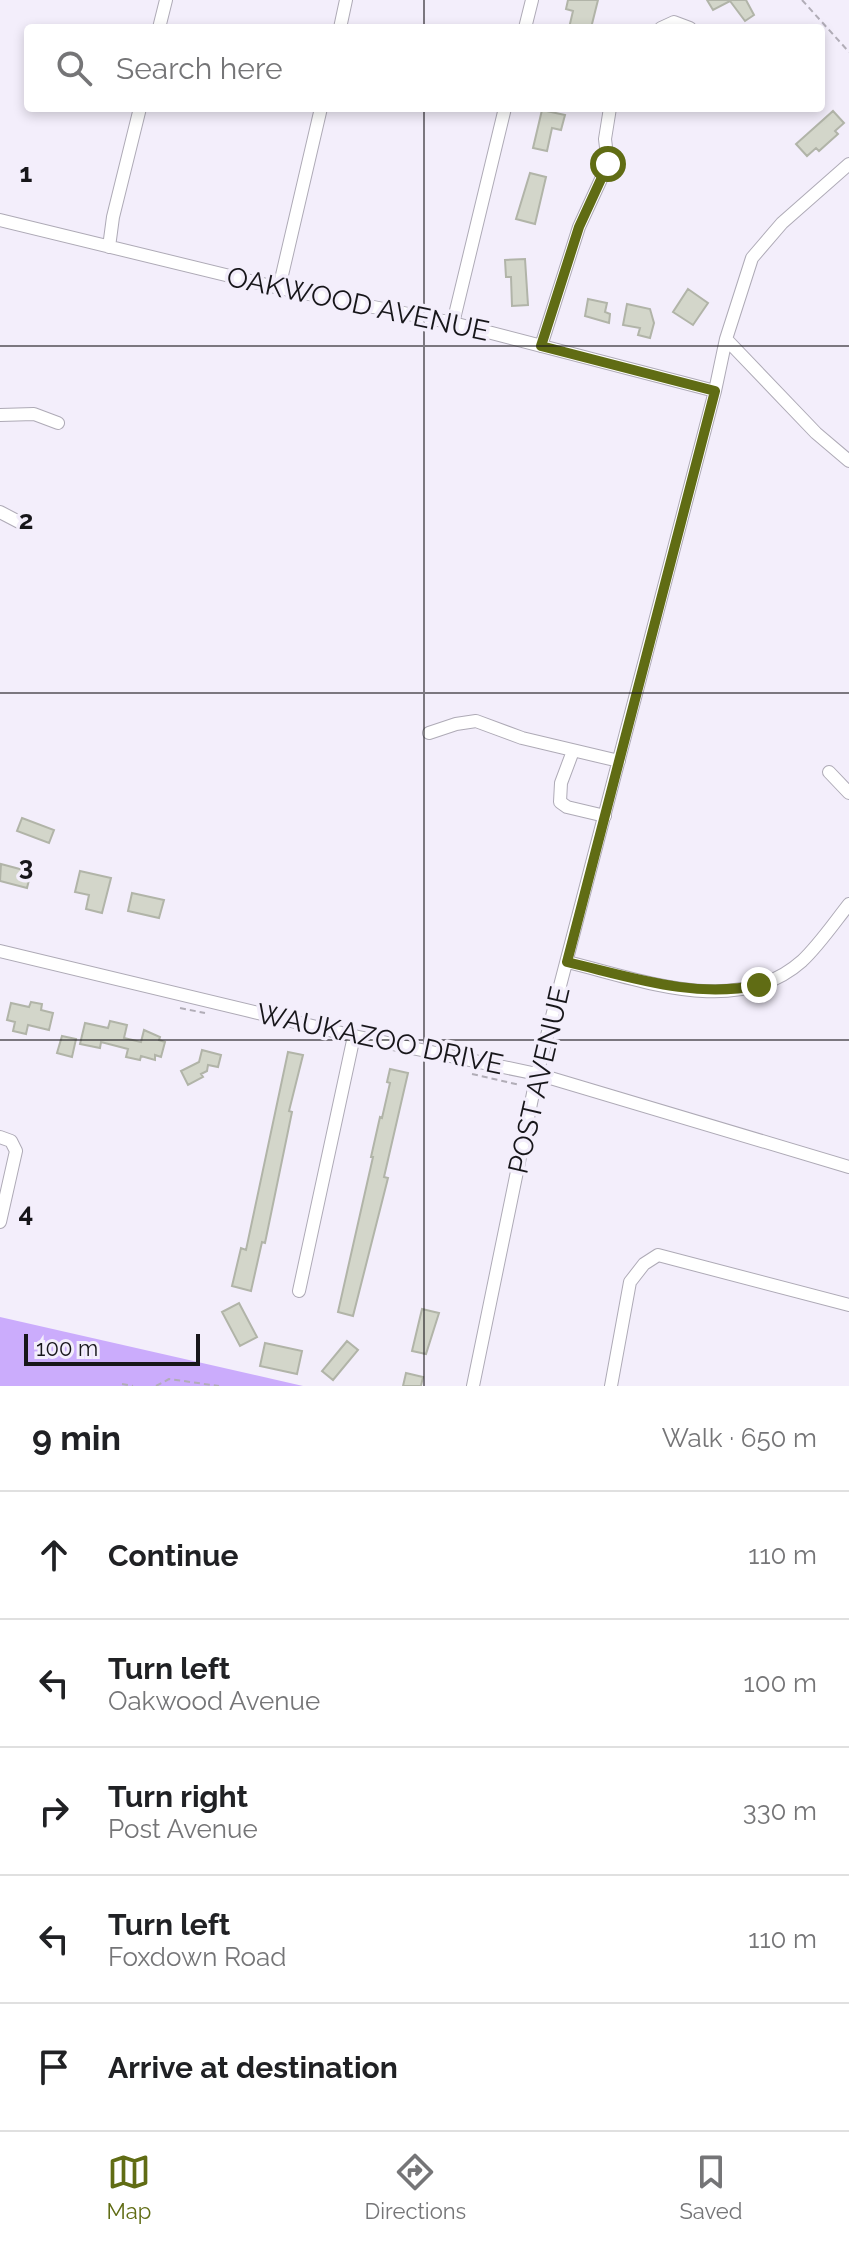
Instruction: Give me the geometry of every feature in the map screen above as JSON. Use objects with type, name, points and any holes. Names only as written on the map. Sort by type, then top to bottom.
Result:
[{"type":"street","points":[[160,24],[166,0]]},
{"type":"street","points":[[341,24],[346,0]]},
{"type":"street","points":[[526,24],[532,0]]},
{"type":"street","points":[[109,247],[113,217],[139,112]]},
{"type":"street","points":[[279,288],[320,112]]},
{"type":"street","points":[[453,323],[504,112]]},
{"type":"street","points":[[541,346],[579,227],[608,164],[605,139],[609,112]]},
{"type":"street","name":"POST AVENUE","points":[[473,1386],[537,1074],[726,339],[752,258],[782,223],[849,164]]},
{"type":"street","name":"OAKWOOD AVENUE","points":[[0,220],[279,288],[453,323],[715,391]]},
{"type":"street","points":[[726,339],[816,433],[849,461]]},
{"type":"street","points":[[0,415],[34,414],[58,423]]},
{"type":"street","points":[[0,512],[21,523]]},
{"type":"street","points":[[429,733],[476,721],[522,738],[619,761]]},
{"type":"street","points":[[573,751],[561,783],[560,802],[567,807],[605,816]]},
{"type":"street","points":[[829,772],[849,793]]},
{"type":"street","points":[[567,962],[687,990],[741,989],[759,985],[801,961],[849,904]]},
{"type":"street","name":"WAUKAZOO DRIVE","points":[[0,951],[354,1036],[537,1074],[849,1167]]},
{"type":"street","points":[[299,1291],[354,1036]]},
{"type":"street","points":[[0,1137],[11,1141],[16,1151],[0,1222]]},
{"type":"street","points":[[611,1386],[630,1282],[644,1264],[658,1255],[849,1305]]},
{"type":"path","points":[[802,0],[824,24]]},
{"type":"path","points":[[825,25],[849,52]]},
{"type":"path","points":[[156,1386],[169,1379],[219,1386]]},
{"type":"path","points":[[122,1384],[133,1386]]},
{"type":"shaded area","points":[[0,1317],[303,1386],[0,1386]]},
{"type":"building","points":[[568,0],[598,0],[592,24],[570,24],[573,11],[566,9]]},
{"type":"building","points":[[707,0],[746,0],[754,15],[745,21],[730,1],[713,10]]},
{"type":"building","points":[[833,111],[844,123],[835,131],[838,134],[819,151],[816,148],[807,156],[796,144]]},
{"type":"building","points":[[542,112],[565,115],[561,130],[552,128],[547,151],[533,148]]},
{"type":"building","points":[[530,173],[546,177],[535,224],[516,219]]},
{"type":"building","points":[[525,259],[528,305],[512,306],[511,277],[506,277],[505,260]]},
{"type":"building","points":[[688,289],[708,303],[693,325],[673,312]]},
{"type":"building","points":[[588,299],[607,303],[605,312],[610,314],[609,323],[585,316]]},
{"type":"building","points":[[627,304],[650,309],[654,323],[650,338],[638,335],[640,328],[623,325]]},
{"type":"building","points":[[22,818],[54,830],[49,843],[17,831]]},
{"type":"building","points":[[1,864],[31,872],[27,888],[0,881]]},
{"type":"building","points":[[80,871],[111,878],[102,913],[86,909],[89,895],[75,892]]},
{"type":"building","points":[[132,893],[164,900],[159,918],[128,911]]},
{"type":"building","points":[[31,1002],[42,1004],[41,1010],[53,1013],[49,1030],[28,1025],[26,1034],[13,1031],[15,1022],[7,1020],[11,1003],[29,1007]]},
{"type":"building","points":[[110,1021],[127,1025],[124,1038],[141,1042],[144,1030],[160,1037],[159,1040],[165,1042],[161,1057],[155,1055],[155,1060],[141,1056],[140,1060],[126,1057],[128,1049],[101,1042],[100,1048],[80,1044],[85,1023],[108,1028]]},
{"type":"building","points":[[62,1036],[76,1039],[72,1057],[57,1053]]},
{"type":"building","points":[[202,1050],[221,1055],[218,1067],[208,1065],[207,1071],[201,1074],[203,1077],[188,1085],[181,1071],[199,1062]]},
{"type":"building","points":[[288,1052],[303,1055],[289,1111],[292,1112],[265,1243],[262,1242],[251,1291],[232,1286],[241,1248],[246,1250]]},
{"type":"building","points":[[390,1069],[408,1073],[384,1177],[388,1178],[353,1316],[338,1312],[390,1083],[387,1082]]},
{"type":"building","points":[[239,1303],[257,1337],[240,1346],[222,1312]]},
{"type":"building","points":[[422,1309],[439,1313],[426,1354],[412,1351]]},
{"type":"building","points":[[347,1341],[358,1350],[333,1380],[322,1371]]},
{"type":"building","points":[[265,1343],[302,1351],[297,1374],[260,1366]]},
{"type":"building","points":[[406,1373],[423,1377],[421,1386],[403,1386]]},
{"type":"route","points":[[608,164],[579,227],[541,346],[715,391],[567,962],[687,990],[721,991],[759,985]]}]
